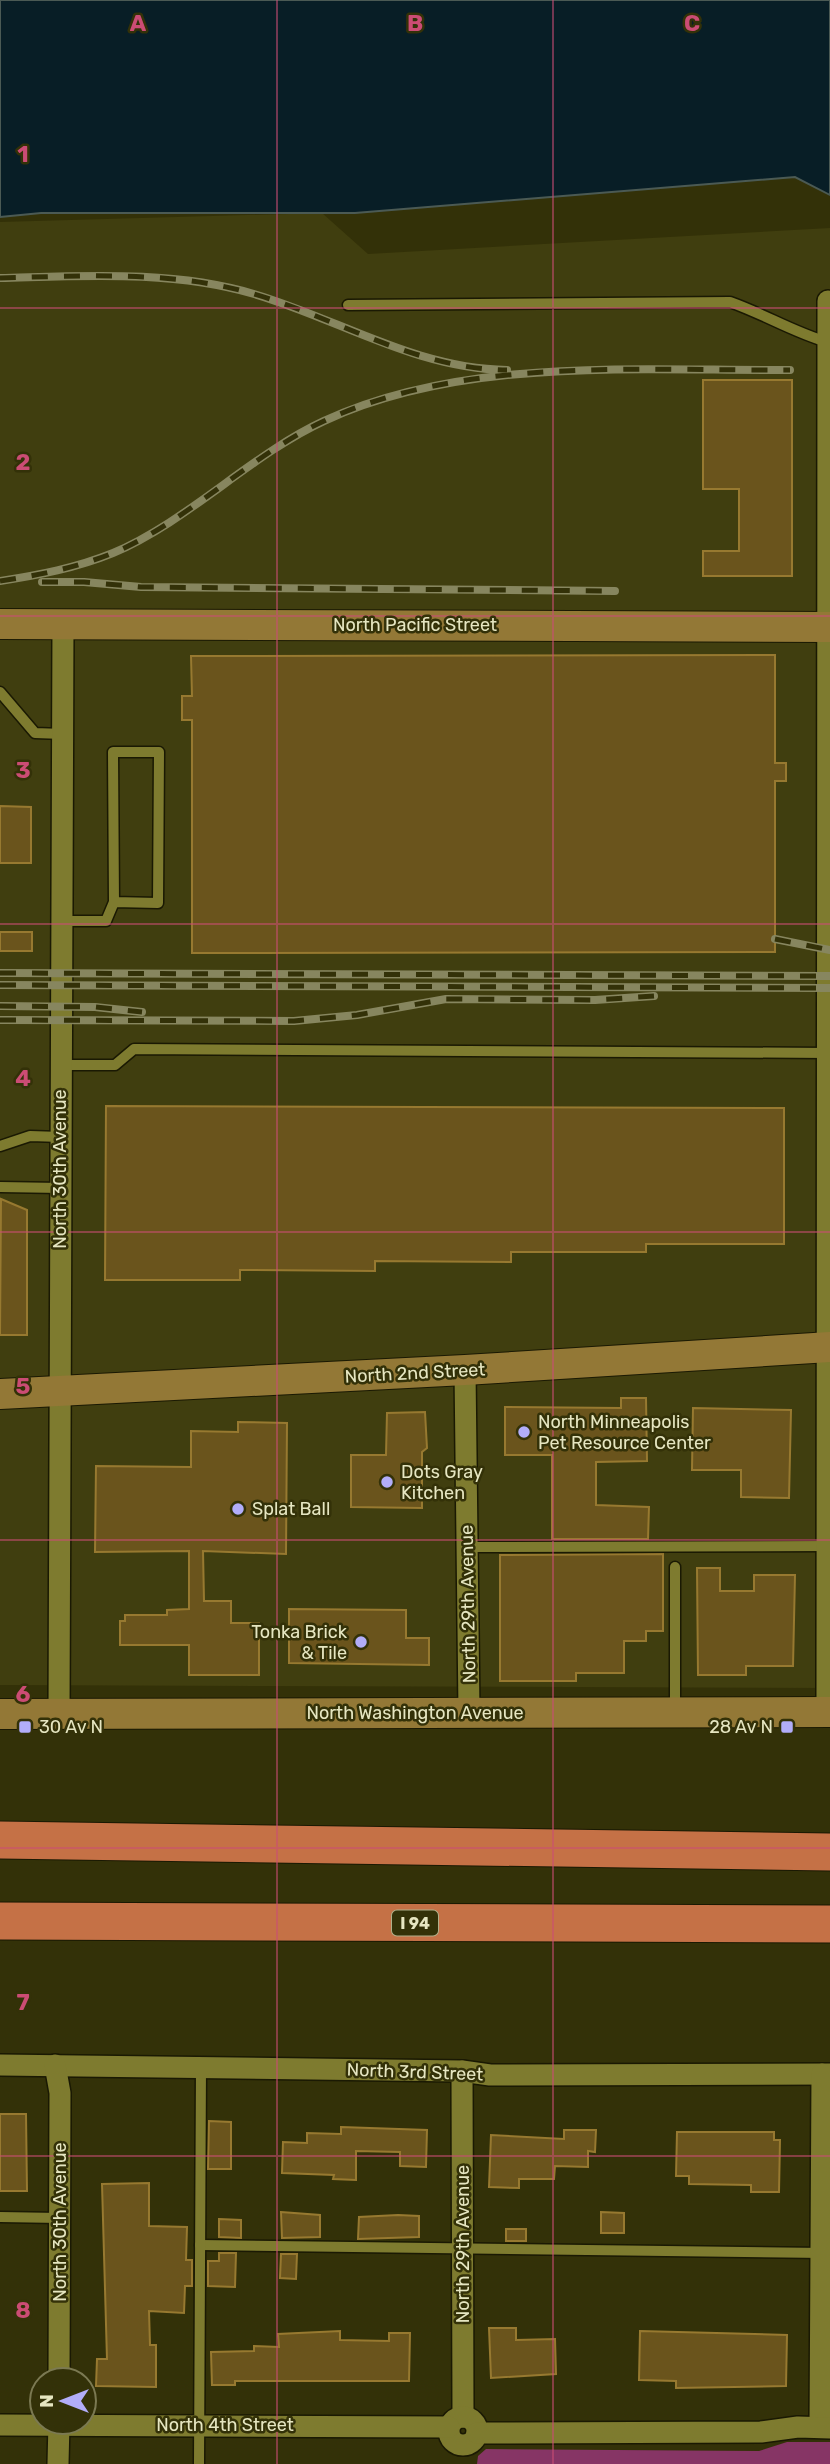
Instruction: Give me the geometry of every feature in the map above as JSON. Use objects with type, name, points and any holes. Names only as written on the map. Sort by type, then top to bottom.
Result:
[{"type":"highway","points":[[0,1840],[830,1851]]},
{"type":"highway","name":"I 94","points":[[0,1921],[830,1924]]},
{"type":"street","points":[[828,301],[828,1713]]},
{"type":"street","name":"North Pacific Street","points":[[0,624],[828,627]]},
{"type":"street","name":"North 30th Avenue","points":[[59,1715],[63,624]]},
{"type":"street","name":"North 2nd Street","points":[[0,1394],[465,1370],[828,1347]]},
{"type":"street","name":"North 29th Avenue","points":[[465,1370],[469,1713]]},
{"type":"street","name":"North Washington Avenue","points":[[0,1714],[674,1711],[828,1713]]},
{"type":"street","name":"North 3rd Street","points":[[0,2065],[462,2071],[490,2075],[826,2074]]},
{"type":"street","name":"North 30th Avenue","points":[[55,2065],[60,2093],[59,2366]]},
{"type":"street","name":"North 29th Avenue","points":[[462,2071],[462,2437]]},
{"type":"street","points":[[825,2427],[826,2074]]},
{"type":"street","name":"North 4th Street","points":[[98,2424],[200,2424],[462,2437],[761,2432],[825,2427]]},
{"type":"street","name":"North 4th Street","points":[[0,2425],[28,2425]]},
{"type":"street","points":[[58,2464],[59,2436]]},
{"type":"lane","points":[[348,305],[730,302],[768,316],[797,333],[827,342]]},
{"type":"lane","points":[[0,692],[35,733],[63,734]]},
{"type":"lane","points":[[62,921],[106,921],[114,902],[113,752],[159,752],[158,903],[114,902]]},
{"type":"lane","points":[[60,1065],[115,1065],[134,1049],[829,1041]]},
{"type":"lane","points":[[0,1146],[30,1136],[61,1137]]},
{"type":"lane","points":[[0,1187],[61,1188]]},
{"type":"lane","points":[[467,1547],[828,1558]]},
{"type":"lane","points":[[674,1567],[674,1711]]},
{"type":"lane","points":[[200,2464],[201,2067]]},
{"type":"lane","points":[[0,2217],[60,2218]]},
{"type":"lane","points":[[200,2245],[825,2253]]},
{"type":"shaded area","points":[[322,213],[368,254],[830,228],[830,1688],[0,1685],[0,222]]},
{"type":"shaded area","points":[[787,2442],[830,2442],[830,2464],[477,2464],[478,2456],[486,2449],[759,2451]]},
{"type":"water","points":[[0,0],[830,0],[830,195],[795,177],[355,213],[41,213],[0,217]]},
{"type":"building","points":[[703,380],[792,380],[792,576],[703,576],[703,551],[739,551],[739,489],[703,489]]},
{"type":"building","points":[[775,655],[775,763],[786,763],[786,781],[775,781],[775,952],[192,953],[192,720],[182,720],[182,696],[192,696],[191,656]]},
{"type":"building","points":[[0,806],[31,807],[31,863],[0,863]]},
{"type":"building","points":[[0,932],[32,932],[32,951],[0,951]]},
{"type":"building","points":[[106,1106],[784,1108],[784,1244],[646,1244],[646,1252],[511,1252],[511,1262],[375,1261],[375,1271],[240,1270],[240,1280],[105,1280]]},
{"type":"building","points":[[1,1199],[27,1210],[27,1335],[0,1335]]},
{"type":"building","points":[[621,1398],[646,1398],[647,1461],[596,1462],[596,1505],[649,1507],[648,1539],[552,1539],[552,1455],[505,1455],[505,1407],[621,1408]]},
{"type":"building","points":[[693,1408],[791,1410],[789,1498],[741,1497],[741,1470],[692,1470]]},
{"type":"building","name":"Dots Gray Kitchen","points":[[425,1412],[427,1448],[422,1452],[422,1508],[351,1507],[351,1455],[386,1455],[387,1413]]},
{"type":"building","points":[[238,1422],[287,1423],[286,1554],[203,1551],[204,1601],[231,1601],[231,1623],[259,1623],[259,1675],[189,1675],[189,1645],[120,1645],[120,1621],[125,1621],[125,1615],[167,1615],[167,1610],[189,1609],[189,1551],[95,1552],[96,1466],[191,1467],[191,1431],[238,1432]]},
{"type":"building","points":[[663,1554],[663,1631],[646,1631],[646,1641],[624,1641],[624,1673],[576,1673],[576,1681],[500,1681],[500,1555]]},
{"type":"building","points":[[697,1568],[720,1568],[720,1591],[754,1591],[754,1575],[795,1575],[793,1666],[746,1666],[746,1675],[698,1675]]},
{"type":"building","points":[[289,1609],[406,1610],[406,1638],[429,1638],[429,1665],[289,1663]]},
{"type":"building","points":[[0,2114],[26,2114],[27,2191],[0,2191]]},
{"type":"building","points":[[209,2121],[231,2122],[231,2169],[208,2169]]},
{"type":"building","points":[[341,2127],[427,2130],[426,2167],[400,2166],[400,2152],[356,2151],[356,2180],[333,2179],[334,2175],[282,2173],[283,2142],[307,2143],[307,2133],[341,2134]]},
{"type":"building","points":[[564,2130],[596,2130],[595,2152],[588,2151],[588,2167],[555,2166],[554,2179],[519,2179],[519,2188],[489,2187],[491,2135],[564,2139]]},
{"type":"building","points":[[677,2132],[774,2132],[774,2140],[780,2140],[779,2192],[751,2192],[751,2185],[689,2184],[689,2176],[676,2176]]},
{"type":"building","points":[[149,2183],[149,2226],[187,2227],[186,2260],[192,2260],[192,2286],[185,2286],[184,2313],[149,2311],[150,2345],[156,2345],[156,2387],[98,2386],[97,2359],[107,2359],[102,2184]]},
{"type":"building","points":[[281,2212],[320,2215],[320,2237],[282,2238]]},
{"type":"building","points":[[601,2212],[624,2213],[624,2233],[601,2233]]},
{"type":"building","points":[[419,2216],[419,2237],[358,2239],[359,2217]]},
{"type":"building","points":[[219,2219],[241,2220],[241,2238],[219,2237]]},
{"type":"building","points":[[506,2229],[526,2229],[526,2241],[506,2241]]},
{"type":"building","points":[[219,2253],[236,2253],[235,2287],[208,2286],[208,2261],[219,2261]]},
{"type":"building","points":[[281,2254],[297,2254],[296,2279],[280,2278]]},
{"type":"building","points":[[489,2328],[516,2328],[516,2340],[555,2339],[556,2374],[491,2378]]},
{"type":"building","points":[[340,2331],[340,2340],[389,2341],[389,2333],[410,2333],[409,2381],[235,2381],[235,2385],[212,2385],[211,2352],[254,2351],[254,2346],[279,2347],[278,2334]]},
{"type":"building","points":[[640,2331],[787,2335],[786,2386],[676,2388],[676,2381],[639,2380]]},
{"type":"railway","points":[[0,278],[128,276],[223,286],[286,304],[409,352],[473,367],[507,370]]},
{"type":"railway","points":[[0,581],[57,570],[113,553],[167,524],[297,435],[324,421],[378,400],[435,386],[553,371],[790,370]]},
{"type":"railway","points":[[42,582],[84,582],[141,587],[615,591]]},
{"type":"railway","points":[[775,939],[830,950]]},
{"type":"railway","points":[[0,973],[830,976]]},
{"type":"railway","points":[[0,985],[830,988]]},
{"type":"railway","points":[[0,1020],[294,1021],[357,1015],[446,999],[595,1000],[654,996]]},
{"type":"railway","points":[[0,1006],[95,1007],[142,1012]]},
{"type":"place","name":"North Minneapolis Pet Resource Center","points":[[524,1432]]},
{"type":"place","name":"Dots Gray Kitchen","points":[[387,1482]]},
{"type":"place","name":"Splat Ball","points":[[238,1509]]},
{"type":"place","name":"Tonka Brick & Tile","points":[[361,1642]]},
{"type":"place","name":"30 Av N","points":[[25,1727]]},
{"type":"place","name":"28 Av N","points":[[787,1727]]}]
